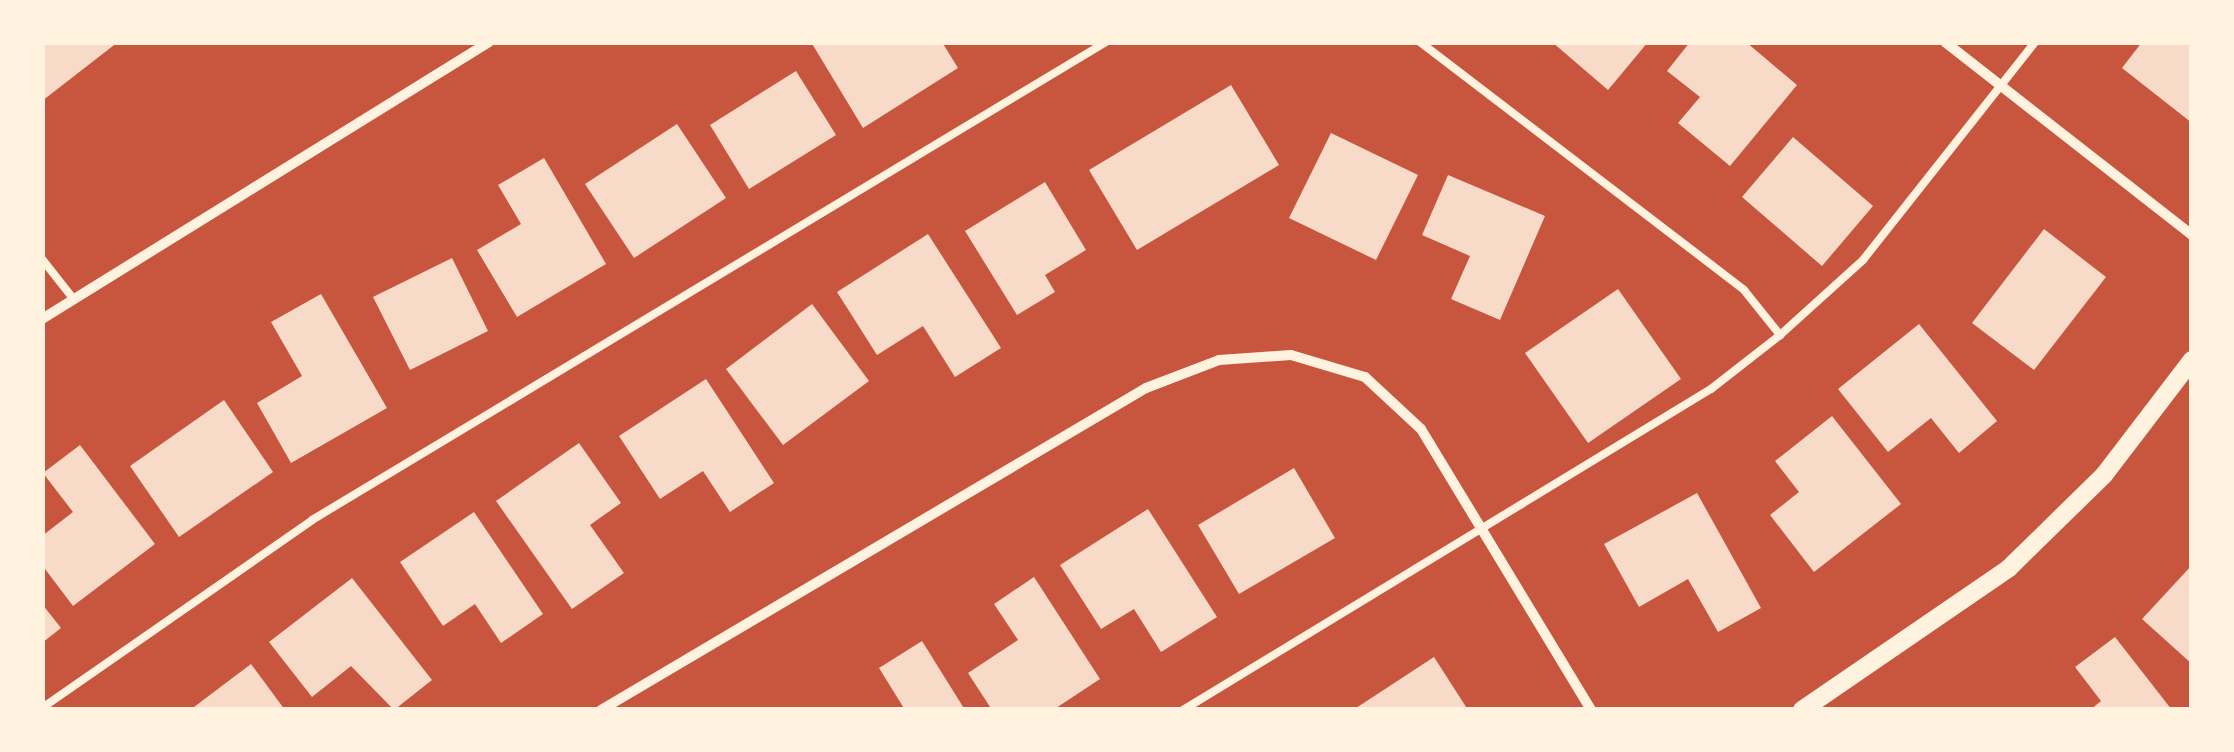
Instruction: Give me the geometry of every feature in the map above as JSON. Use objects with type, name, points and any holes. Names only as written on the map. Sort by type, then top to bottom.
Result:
[{"type":"street","points":[[42,319],[489,42]]},
{"type":"street","points":[[1945,42],[2192,235]]},
{"type":"street","points":[[601,710],[1128,398],[1219,360],[1292,355],[1365,377],[1422,429],[1591,710]]},
{"type":"street","points":[[1802,710],[2008,568],[2104,475],[2192,360]]},
{"type":"lane","points":[[42,708],[312,520],[1106,42]]},
{"type":"lane","points":[[1420,42],[1744,290],[1780,335]]},
{"type":"lane","points":[[1183,710],[1483,532],[1780,335],[1863,260],[2035,42]]},
{"type":"lane","points":[[42,259],[72,298]]},
{"type":"building","points":[[42,42],[118,42],[42,101]]},
{"type":"building","points":[[811,42],[942,42],[958,68],[863,128]]},
{"type":"building","points":[[1552,42],[1648,42],[1608,90]]},
{"type":"building","points":[[1690,42],[1746,42],[1797,85],[1730,166],[1678,123],[1700,97],[1667,71]]},
{"type":"building","points":[[2142,42],[2192,42],[2192,123],[2122,68]]},
{"type":"building","points":[[796,71],[836,135],[749,189],[710,125]]},
{"type":"building","points":[[1231,85],[1279,165],[1137,250],[1089,170]]},
{"type":"building","points":[[677,124],[726,198],[634,258],[585,184]]},
{"type":"building","points":[[1331,133],[1418,175],[1376,260],[1289,218]]},
{"type":"building","points":[[1793,137],[1873,206],[1822,266],[1742,197]]},
{"type":"building","points":[[544,158],[606,264],[517,317],[477,250],[521,224],[498,185]]},
{"type":"building","points":[[1448,175],[1545,216],[1500,320],[1451,299],[1470,256],[1422,235]]},
{"type":"building","points":[[1045,182],[1086,250],[1045,275],[1055,292],[1017,315],[965,231]]},
{"type":"building","points":[[2044,229],[2106,277],[2034,370],[1972,323]]},
{"type":"building","points":[[928,234],[1001,348],[955,377],[923,326],[877,355],[837,292]]},
{"type":"building","points":[[452,258],[488,331],[410,370],[373,297]]},
{"type":"building","points":[[1618,289],[1681,379],[1588,443],[1525,353]]},
{"type":"building","points":[[321,294],[387,408],[291,463],[257,403],[302,376],[271,322]]},
{"type":"building","points":[[812,304],[869,381],[783,445],[726,369]]},
{"type":"building","points":[[1919,324],[1997,421],[1959,453],[1931,418],[1888,452],[1838,389]]},
{"type":"building","points":[[706,379],[774,483],[730,512],[703,471],[660,499],[619,436]]},
{"type":"building","points":[[224,400],[273,472],[179,537],[130,466]]},
{"type":"building","points":[[1832,416],[1901,504],[1814,572],[1770,515],[1799,492],[1775,461]]},
{"type":"building","points":[[579,443],[621,503],[590,525],[624,573],[572,609],[496,501]]},
{"type":"building","points":[[80,445],[155,544],[73,606],[42,565],[42,536],[73,512],[43,473]]},
{"type":"building","points":[[1294,468],[1335,538],[1239,594],[1198,525]]},
{"type":"building","points":[[1697,493],[1761,608],[1718,632],[1688,579],[1639,607],[1604,544]]},
{"type":"building","points":[[1148,509],[1217,617],[1161,652],[1134,609],[1101,629],[1060,565]]},
{"type":"building","points":[[474,512],[543,614],[501,643],[475,604],[443,626],[400,562]]},
{"type":"building","points":[[2192,565],[2192,664],[2142,619]]},
{"type":"building","points":[[1034,577],[1100,679],[1053,710],[992,710],[968,673],[1018,640],[994,604]]},
{"type":"building","points":[[352,578],[432,680],[394,710],[351,666],[312,697],[269,642]]},
{"type":"building","points":[[42,604],[61,628],[42,643]]},
{"type":"building","points":[[2115,637],[2172,710],[2090,710],[2101,701],[2075,667]]},
{"type":"building","points":[[922,641],[965,710],[905,710],[879,668]]},
{"type":"building","points":[[1434,657],[1468,710],[1353,710]]},
{"type":"building","points":[[251,664],[285,710],[190,710]]}]
